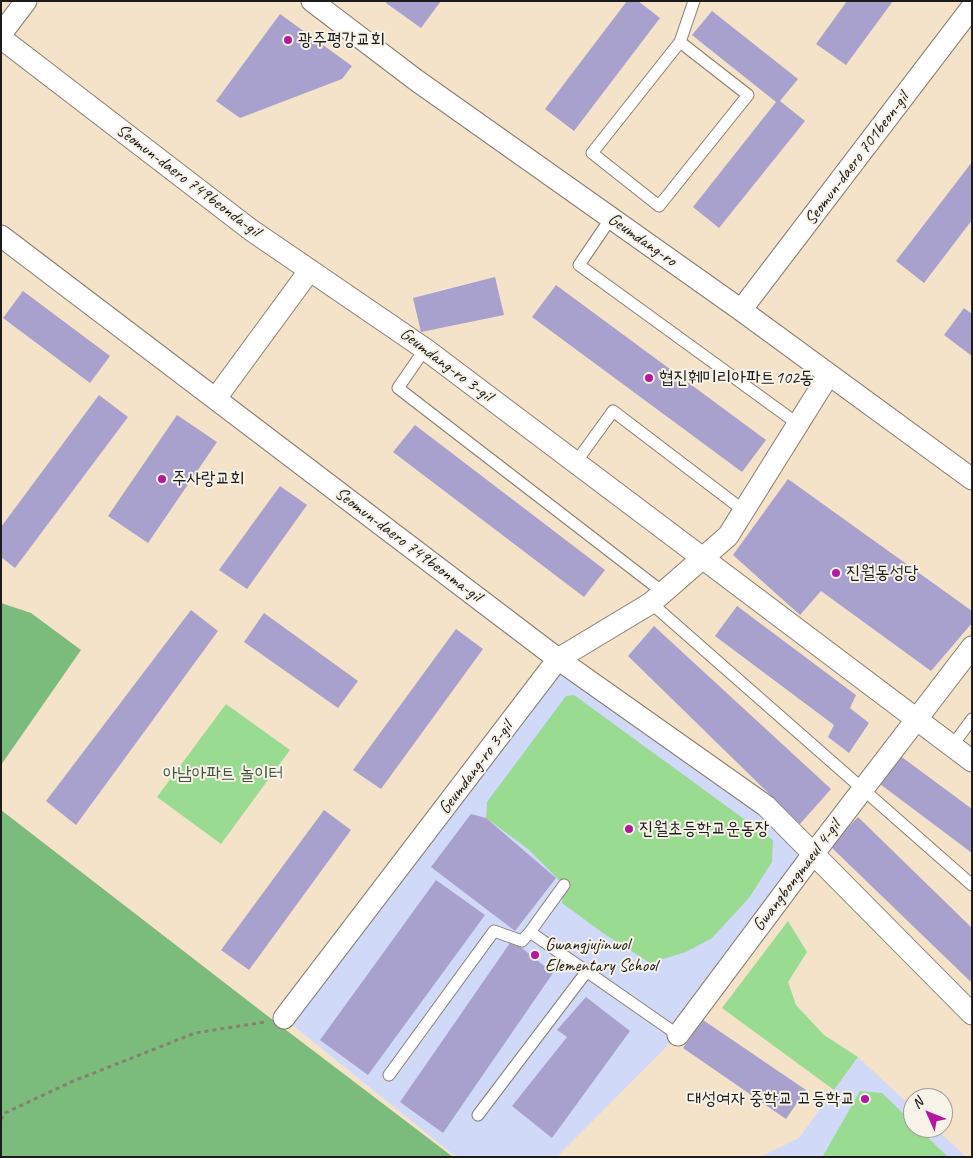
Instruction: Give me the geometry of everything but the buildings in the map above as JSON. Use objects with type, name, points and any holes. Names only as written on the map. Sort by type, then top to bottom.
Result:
[{"type":"street","points":[[1,36],[26,1]]},
{"type":"street","name":"Geumdang-ro","points":[[312,1],[416,80],[741,310],[828,376],[972,479]]},
{"type":"street","name":"Seomun-daero 701beon-gil","points":[[741,310],[972,7]]},
{"type":"street","name":"Seomun-daero 749beonda-gil","points":[[1,36],[251,230],[380,317]]},
{"type":"street","name":"Seomun-daero 749beonma-gil","points":[[1,236],[558,659],[766,806],[972,1014]]},
{"type":"street","points":[[216,398],[310,270]]},
{"type":"street","name":"Geumdang-ro 3-gil","points":[[380,317],[704,558]]},
{"type":"street","name":"Geumdang-ro 3-gil","points":[[284,1018],[558,659],[658,598],[728,536],[828,376]]},
{"type":"street","points":[[704,558],[972,761]]},
{"type":"street","name":"Gwangbongmaeul 4-gil","points":[[678,1035],[916,717],[972,647]]},
{"type":"lane","points":[[680,42],[748,95],[659,206],[592,153],[680,42],[694,1]]},
{"type":"lane","points":[[611,218],[579,265],[798,424]]},
{"type":"lane","points":[[425,349],[398,388],[658,598],[862,790],[972,885]]},
{"type":"lane","points":[[576,462],[613,411],[743,510]]},
{"type":"lane","points":[[952,746],[972,720]]},
{"type":"lane","points":[[389,1075],[494,931],[522,941],[564,885]]},
{"type":"lane","points":[[530,932],[678,1035]]},
{"type":"lane","points":[[478,1115],[587,971]]},
{"type":"path","points":[[1,1120],[5,1113],[71,1082],[195,1033],[284,1018]]},
{"type":"shaded area","name":"Gwangjujinwol Elementary School","points":[[558,659],[814,853],[678,1035],[557,1157],[456,1157],[284,1018]]},
{"type":"shaded area","name":"대성여자 중학교 고등학교","points":[[858,1057],[903,1099],[903,1138],[946,1138],[966,1157],[760,1157],[799,1138]]},
{"type":"green space","points":[[1,603],[31,613],[81,650],[1,765]]},
{"type":"green space","name":"진월초등학교운동장","points":[[574,695],[773,840],[772,862],[749,898],[712,938],[686,952],[650,963],[603,933],[562,903],[564,885],[528,849],[486,818],[487,802],[566,696]]},
{"type":"green space","name":"아남아파트 놀이터","points":[[226,704],[290,750],[221,844],[157,797]]},
{"type":"green space","points":[[1,810],[265,1014],[453,1157],[1,1157]]},
{"type":"green space","points":[[788,921],[807,952],[788,982],[796,1005],[824,1035],[858,1057],[834,1090],[722,1008]]},
{"type":"green space","points":[[860,1091],[882,1093],[903,1113],[903,1138],[928,1138],[948,1157],[823,1156]]},
{"type":"place","name":"광주평강교회","points":[[288,40]]},
{"type":"place","name":"협진훼미리아파트102동","points":[[649,378]]},
{"type":"place","name":"주사랑교회","points":[[162,479]]},
{"type":"place","name":"진월동성당","points":[[836,573]]},
{"type":"place","name":"진월초등학교운동장","points":[[629,829]]},
{"type":"place","name":"Gwangjujinwol Elementary School","points":[[535,955]]},
{"type":"place","name":"대성여자 중학교 고등학교","points":[[865,1099]]}]
